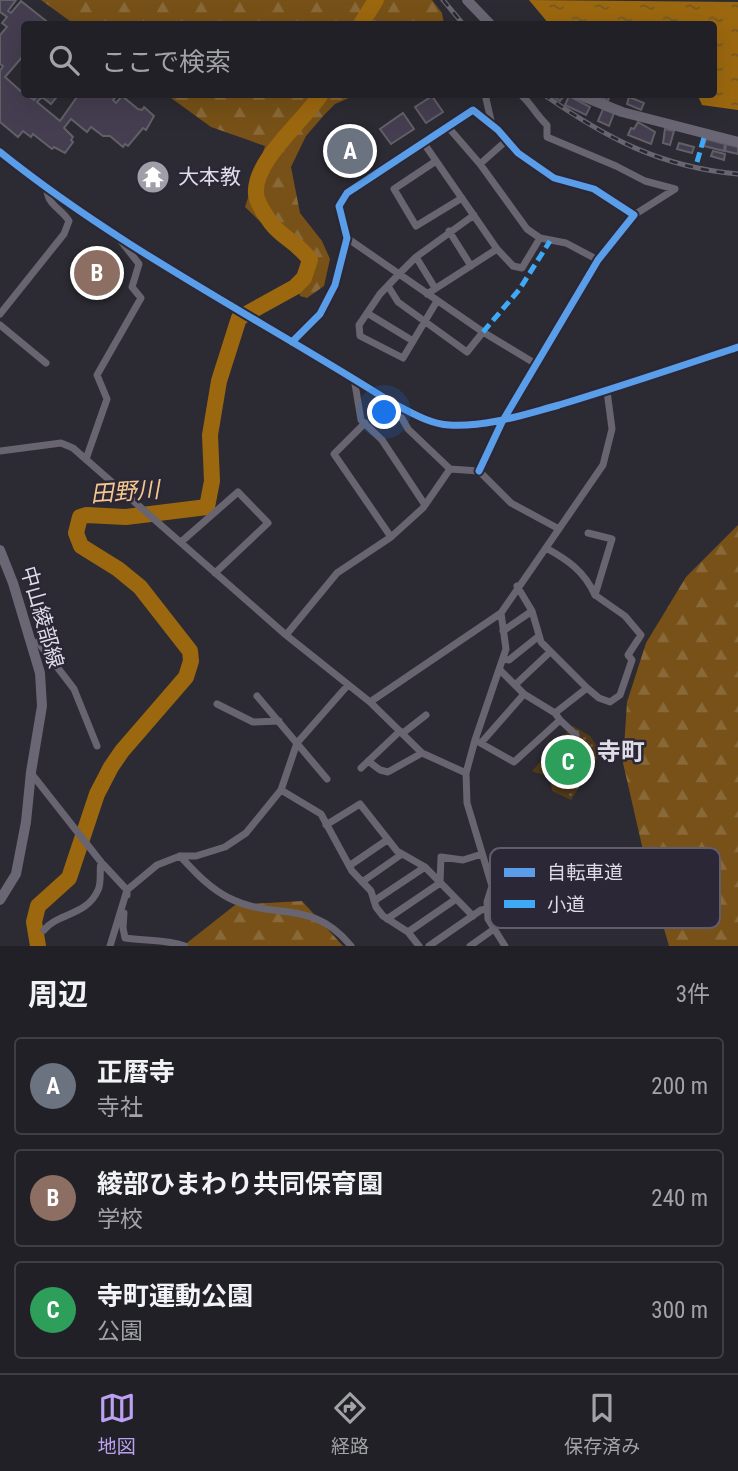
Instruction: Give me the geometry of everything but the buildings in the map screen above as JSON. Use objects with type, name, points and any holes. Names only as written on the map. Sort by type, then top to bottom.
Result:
[{"type":"main road","points":[[467,0],[487,21]]},
{"type":"main road","points":[[587,98],[622,112],[738,142]]},
{"type":"main road","name":"中山綾部線","points":[[0,550],[13,583],[40,673],[42,706],[16,874],[0,900]]},
{"type":"street","points":[[486,98],[492,126]]},
{"type":"street","points":[[479,471],[502,422],[598,260],[634,215],[675,189],[645,181],[547,137],[547,125],[536,116],[524,98]]},
{"type":"street","points":[[292,342],[320,314],[335,285],[347,238],[339,206],[347,192],[473,110],[518,153],[554,178],[594,189],[634,215]]},
{"type":"street","points":[[448,127],[480,163],[527,229],[540,237],[566,243],[598,260]]},
{"type":"street","points":[[480,163],[507,140]]},
{"type":"street","points":[[423,142],[497,249],[513,266],[522,268],[540,237]]},
{"type":"street","points":[[0,152],[47,190],[151,259],[394,404],[420,417],[446,425],[502,422],[607,391],[738,347]]},
{"type":"street","points":[[436,162],[394,189],[416,226],[462,198]]},
{"type":"street","points":[[0,314],[64,234],[69,221],[64,213],[52,205],[46,194],[47,190]]},
{"type":"street","points":[[438,301],[403,358],[360,336],[359,325],[399,274],[449,231],[474,215]]},
{"type":"street","points":[[449,231],[471,266]]},
{"type":"street","points":[[86,459],[107,400],[97,374],[141,298],[132,287],[139,264],[118,237]]},
{"type":"street","points":[[347,238],[483,332],[536,364]]},
{"type":"street","points":[[427,294],[497,249]]},
{"type":"street","points":[[416,257],[435,288]]},
{"type":"street","points":[[388,286],[398,302],[467,352],[483,332]]},
{"type":"street","points":[[367,313],[413,341]]},
{"type":"street","points":[[0,325],[46,363]]},
{"type":"street","points":[[354,378],[361,420],[382,440],[425,505]]},
{"type":"street","points":[[370,702],[501,613],[517,586],[603,465],[612,429],[607,391]]},
{"type":"street","points":[[394,404],[408,429],[450,469],[479,471],[512,503],[559,529]]},
{"type":"street","points":[[365,423],[334,454],[391,537]]},
{"type":"street","points":[[0,451],[61,443],[73,447],[286,635],[370,702],[422,753],[467,773]]},
{"type":"street","points":[[286,635],[337,573],[391,537],[425,505],[450,469]]},
{"type":"street","points":[[181,542],[238,492],[268,523],[215,573]]},
{"type":"street","points":[[588,533],[612,539],[596,595]]},
{"type":"street","points":[[517,586],[532,611],[541,642],[550,652],[599,698],[610,702],[620,695],[632,660],[628,655],[641,635],[625,616],[596,595],[589,580],[570,561],[546,548]]},
{"type":"street","points":[[503,631],[532,611]]},
{"type":"street","points":[[490,880],[467,803],[467,773],[506,649],[501,613]]},
{"type":"street","points":[[503,659],[509,660],[539,636]]},
{"type":"street","points":[[32,645],[38,642],[74,689],[97,746]]},
{"type":"street","points":[[515,685],[550,652]]},
{"type":"street","points":[[500,670],[524,694],[557,716],[576,735]]},
{"type":"street","points":[[110,946],[127,890],[157,865],[180,856],[196,856],[225,847],[246,832],[281,790],[297,743],[348,685]]},
{"type":"street","points":[[478,741],[514,762],[587,688]]},
{"type":"street","points":[[478,741],[524,694]]},
{"type":"street","points":[[257,696],[327,779]]},
{"type":"street","points":[[217,704],[253,722],[279,721]]},
{"type":"street","points":[[361,768],[401,732],[426,715]]},
{"type":"street","points":[[368,761],[380,770],[388,772],[422,753]]},
{"type":"street","points":[[31,772],[101,862],[127,890],[123,928],[125,938],[147,942],[168,940],[186,946]]},
{"type":"street","points":[[281,790],[321,814],[349,866],[371,891],[374,901],[387,919],[408,932],[419,946]]},
{"type":"street","points":[[326,825],[360,804],[387,841],[402,854],[425,867],[473,916]]},
{"type":"street","points":[[349,866],[387,841]]},
{"type":"street","points":[[362,882],[402,854]]},
{"type":"street","points":[[440,883],[441,856],[463,860],[482,854]]},
{"type":"street","points":[[180,856],[209,886],[230,899],[262,908],[306,914],[329,925],[351,946]]},
{"type":"street","points":[[44,930],[48,924],[74,914],[92,900],[100,887],[101,862]]},
{"type":"street","points":[[374,901],[425,867]]},
{"type":"street","points":[[387,919],[440,883]]},
{"type":"street","points":[[408,932],[456,898]]},
{"type":"street","points":[[490,898],[490,922]]},
{"type":"street","points":[[429,946],[488,909]]},
{"type":"street","points":[[470,946],[494,929],[505,946]]},
{"type":"green space","points":[[41,0],[432,0],[442,13],[443,21],[70,21]]},
{"type":"green space","points":[[171,98],[349,98],[335,104],[306,136],[291,167],[300,213],[322,241],[330,259],[324,286],[307,298],[300,296],[299,290],[311,274],[245,207],[265,146],[211,127]]},
{"type":"green space","points":[[738,525],[738,946],[669,946],[664,928],[720,928],[720,848],[642,848],[623,763],[627,702],[646,643],[686,577]]},
{"type":"green space","points":[[302,901],[343,946],[183,946],[235,905]]},
{"type":"shaded area","points":[[573,726],[590,736],[601,752],[571,800],[552,791],[550,777],[532,771]]},
{"type":"water","points":[[529,0],[738,2],[738,110],[702,105],[699,98],[717,98],[717,21],[546,21]]},
{"type":"waterway","name":"田野川","points":[[363,21],[376,0]]},
{"type":"waterway","name":"田野川","points":[[38,946],[34,922],[38,906],[69,878],[97,794],[111,767],[186,677],[191,661],[190,651],[140,587],[118,569],[81,546],[76,533],[80,517],[126,517],[207,507],[212,481],[210,435],[219,381],[239,318],[295,287],[304,278],[310,260],[275,228],[266,216],[257,198],[257,181],[271,155],[318,98]]},
{"type":"railway","points":[[443,0],[460,21]]},
{"type":"railway","points":[[549,98],[589,124],[635,148],[683,165],[738,174]]},
{"type":"marked path","points":[[697,162],[705,134]]},
{"type":"marked path","points":[[483,332],[519,290],[550,241]]},
{"type":"cycle path","points":[[292,342],[320,314],[335,285],[347,238],[339,206],[347,193],[473,110],[498,130],[518,153],[554,178],[594,189],[634,215],[598,260],[502,422],[479,471]]},
{"type":"cycle path","points":[[0,152],[47,188],[143,253],[394,404],[434,422],[463,425],[518,416],[738,347]]},
{"type":"place","name":"正暦寺","points":[[350,151]]},
{"type":"place","name":"大本教","points":[[153,177]]},
{"type":"place","name":"綾部ひまわり共同保育園","points":[[97,273]]},
{"type":"place","name":"寺町運動公園","points":[[568,762]]},
{"type":"district","name":"寺町","points":[[621,752]]}]
